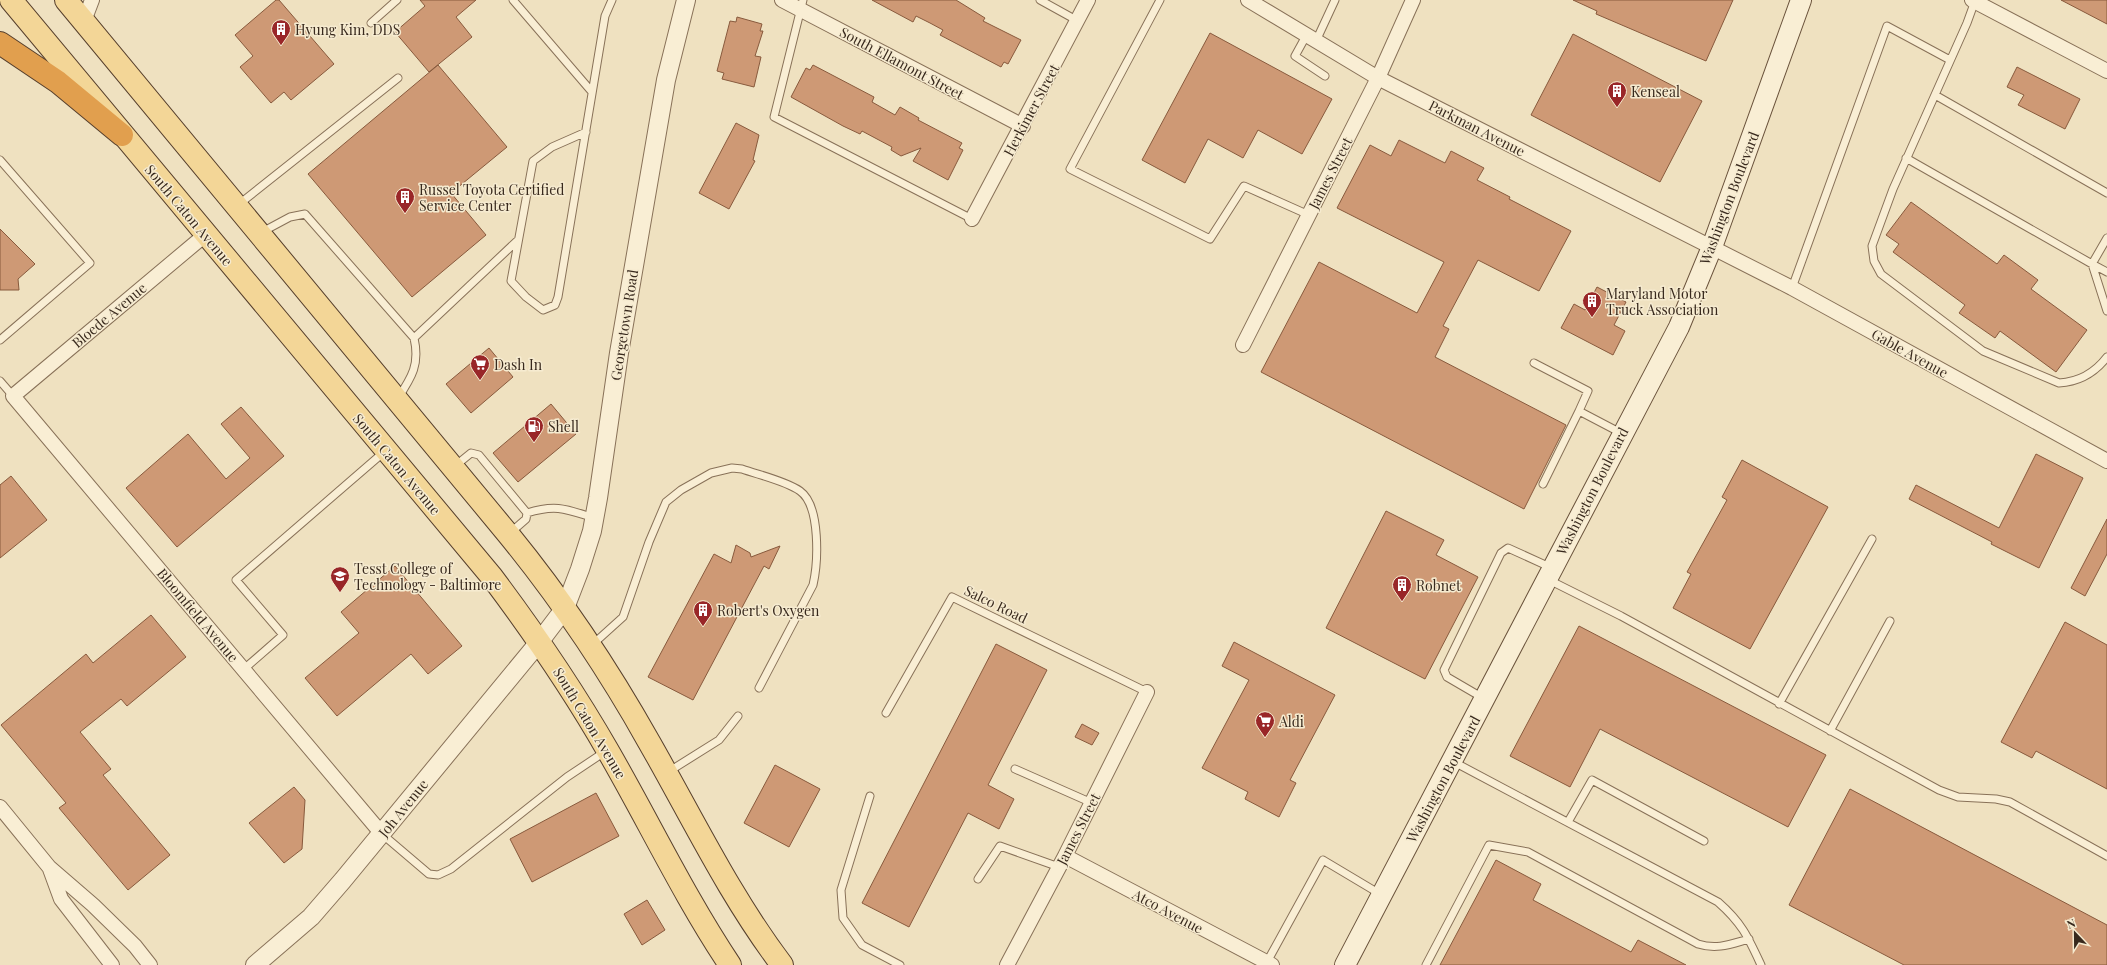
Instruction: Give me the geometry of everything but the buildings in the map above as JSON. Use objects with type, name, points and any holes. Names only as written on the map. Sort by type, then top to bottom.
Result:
[{"type":"highway","points":[[0,43],[58,82],[122,135]]},
{"type":"main road","name":"South Caton Avenue","points":[[11,0],[205,235],[492,577],[540,641],[575,694],[686,896],[730,965]]},
{"type":"main road","points":[[66,0],[508,534],[565,608],[608,673],[666,773],[742,910],[782,965]]},
{"type":"main road","name":"Washington Boulevard","points":[[1345,965],[1679,326],[1712,247],[1801,0]]},
{"type":"street","points":[[84,21],[92,0]]},
{"type":"street","name":"Georgetown Road","points":[[540,641],[565,608],[580,569],[594,518],[619,352],[666,80],[686,0]]},
{"type":"street","name":"South Ellamont Street","points":[[782,0],[802,5],[1023,126]]},
{"type":"street","name":"Herkimer Street","points":[[972,219],[1023,126],[1088,0]]},
{"type":"street","name":"Parkman Avenue","points":[[1248,0],[1378,78],[1712,247]]},
{"type":"street","name":"James Street","points":[[1243,345],[1378,78],[1413,0]]},
{"type":"street","points":[[1973,1],[2107,70]]},
{"type":"street","name":"Bloede Avenue","points":[[13,396],[205,235]]},
{"type":"street","name":"Gable Avenue","points":[[1712,247],[1792,288],[2107,460]]},
{"type":"street","name":"Bloomfield Avenue","points":[[13,396],[382,834]]},
{"type":"street","name":"Joh Avenue","points":[[255,965],[311,917],[382,834],[540,641]]},
{"type":"street","name":"James Street","points":[[1007,965],[1062,862],[1147,692]]},
{"type":"street","points":[[0,808],[49,866],[94,905],[135,946],[150,965]]},
{"type":"street","name":"Atco Avenue","points":[[1062,862],[1269,964]]},
{"type":"street","points":[[49,866],[61,899],[112,965]]},
{"type":"lane","points":[[371,23],[397,0]]},
{"type":"lane","points":[[513,0],[592,92]]},
{"type":"lane","points":[[586,132],[552,147],[533,161],[511,281],[526,298],[543,310],[555,305],[558,297],[586,132],[605,16],[612,0]]},
{"type":"lane","points":[[1040,0],[1078,21]]},
{"type":"lane","points":[[1160,0],[1070,169],[1210,239],[1244,186],[1309,215]]},
{"type":"lane","points":[[1325,76],[1295,56],[1311,38],[1334,0]]},
{"type":"lane","points":[[1973,1],[1950,60],[1906,158],[1872,246],[1874,261],[1881,274],[1983,351],[2059,383],[2069,383],[2085,377],[2099,367],[2107,357]]},
{"type":"lane","points":[[802,5],[774,117],[972,219]]},
{"type":"lane","points":[[1792,288],[1887,26],[1950,60]]},
{"type":"lane","points":[[236,206],[398,78]]},
{"type":"lane","points":[[1935,95],[2107,194]]},
{"type":"lane","points":[[1906,158],[2107,272]]},
{"type":"lane","points":[[0,160],[90,263],[0,340]]},
{"type":"lane","points":[[260,234],[290,217],[305,214],[414,338],[417,352],[413,375],[397,400]]},
{"type":"lane","points":[[2107,238],[2092,264],[2107,311]]},
{"type":"lane","points":[[414,338],[518,240]]},
{"type":"lane","points":[[1534,363],[1588,391],[1543,484]]},
{"type":"lane","points":[[0,381],[13,396]]},
{"type":"lane","points":[[1579,411],[1622,434]]},
{"type":"lane","points":[[244,669],[283,635],[236,580],[386,451]]},
{"type":"lane","points":[[453,468],[471,453],[479,455],[527,513],[526,519],[508,534]]},
{"type":"lane","points":[[590,646],[623,617],[649,542],[666,502],[681,490],[711,473],[732,468],[742,469],[801,492],[811,508],[816,537],[816,573],[813,585],[759,688]]},
{"type":"lane","points":[[527,513],[542,508],[557,507],[594,518]]},
{"type":"lane","points":[[1780,704],[1872,539]]},
{"type":"lane","points":[[1485,699],[1447,677],[1444,670],[1501,553],[1508,548],[1621,616],[1939,790],[1958,797],[1996,799],[2010,802],[2107,856]]},
{"type":"lane","name":"Salco Road","points":[[886,713],[952,597],[1147,692]]},
{"type":"lane","points":[[1830,731],[1890,621]]},
{"type":"lane","points":[[666,773],[719,740],[738,716]]},
{"type":"lane","points":[[382,834],[430,874],[438,875],[451,869],[567,777],[607,750]]},
{"type":"lane","points":[[1452,761],[1718,902],[1732,914],[1745,929],[1761,965]]},
{"type":"lane","points":[[1015,769],[1092,802]]},
{"type":"lane","points":[[1568,822],[1592,780],[1704,841]]},
{"type":"lane","points":[[870,796],[841,890],[843,918],[862,946],[900,965]]},
{"type":"lane","points":[[1426,965],[1489,845],[1528,852],[1698,944],[1708,947],[1721,947],[1749,939]]},
{"type":"lane","points":[[978,879],[1000,846],[1062,862]]},
{"type":"lane","points":[[1269,964],[1323,860],[1382,895]]},
{"type":"place","name":"Hyung Kim, DDS","points":[[281,46]]},
{"type":"place","name":"Kenseal","points":[[1617,108]]},
{"type":"place","name":"Russel Toyota Certified Service Center","points":[[405,214]]},
{"type":"place","name":"Maryland Motor Truck Association","points":[[1592,318]]},
{"type":"place","name":"Dash In","points":[[480,381]]},
{"type":"place","name":"Shell","points":[[534,443]]},
{"type":"place","name":"Tesst College of Technology - Baltimore","points":[[340,593]]},
{"type":"place","name":"Robnet","points":[[1402,602]]},
{"type":"place","name":"Robert's Oxygen","points":[[703,627]]},
{"type":"place","name":"Aldi","points":[[1265,738]]}]
